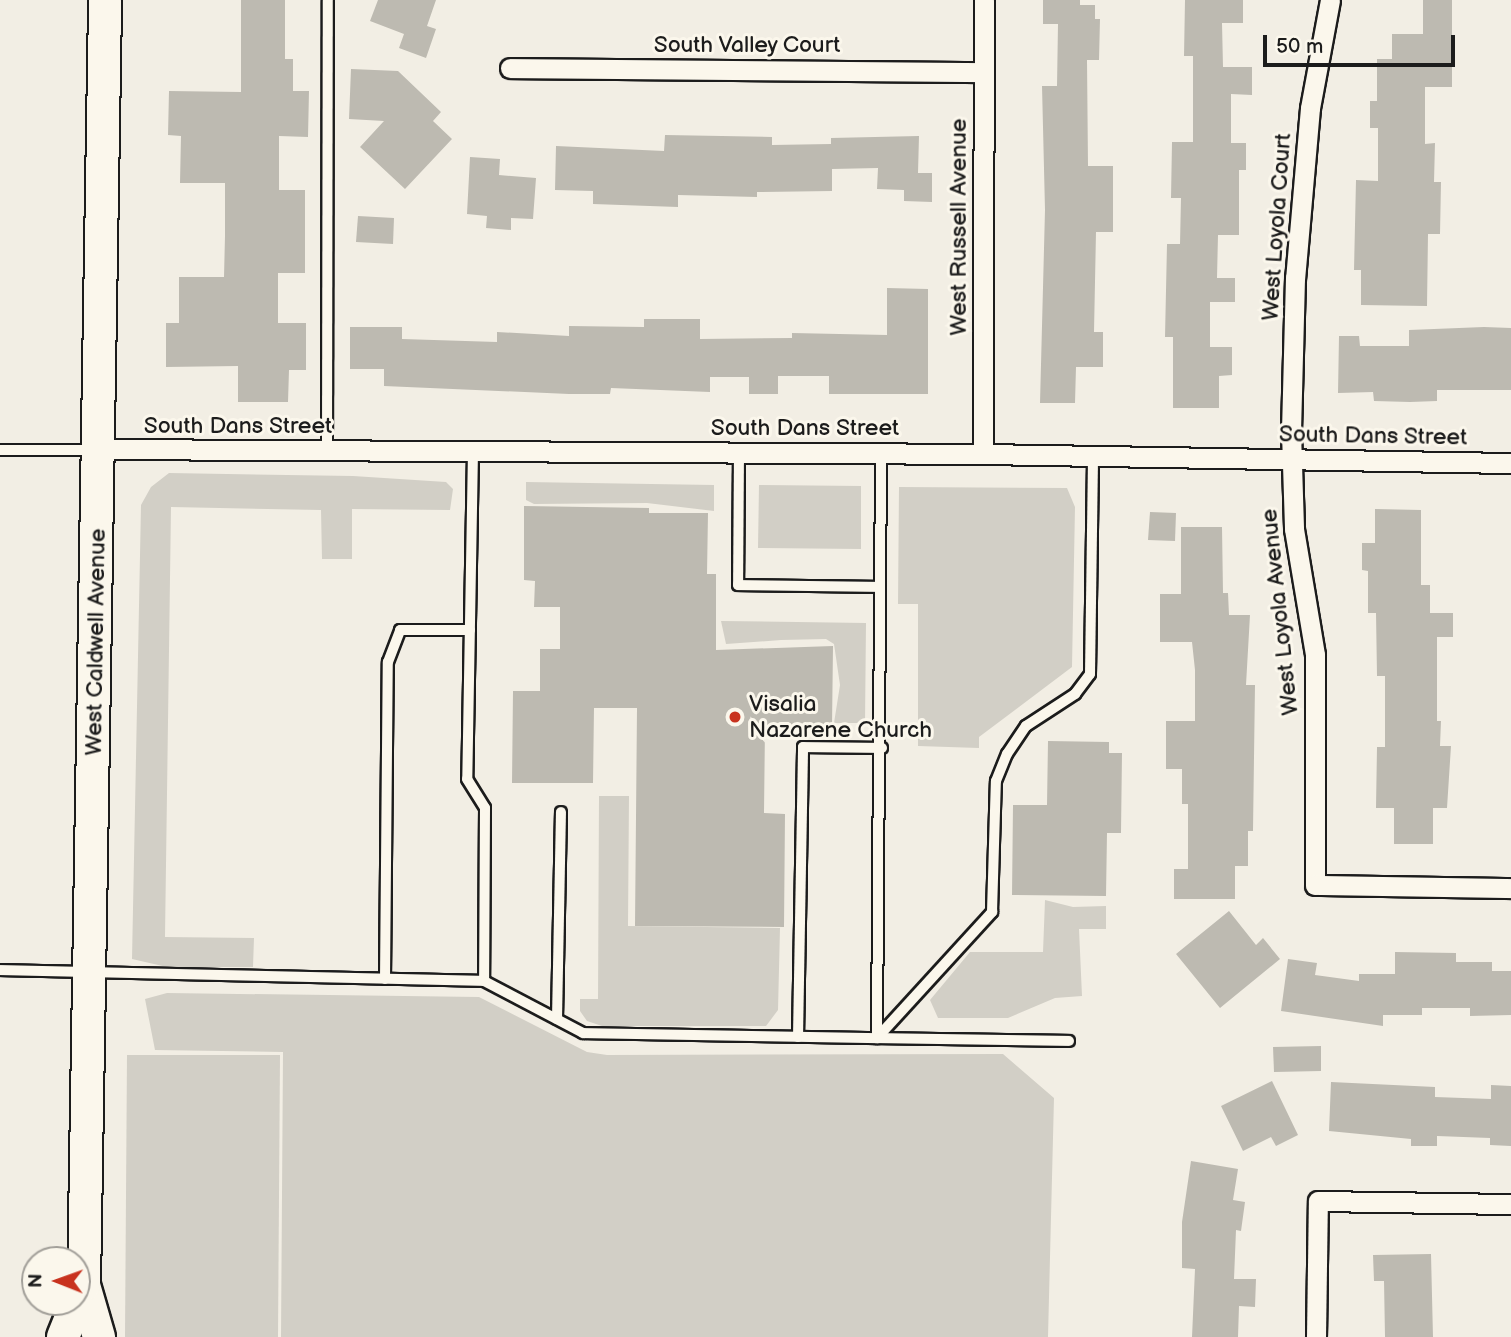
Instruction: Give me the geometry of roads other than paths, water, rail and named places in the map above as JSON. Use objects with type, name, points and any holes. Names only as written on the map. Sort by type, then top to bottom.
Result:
[{"type":"main road","name":"West Caldwell Avenue","points":[[85,1246],[100,449],[105,0]]},
{"type":"main road","name":"West Caldwell Avenue","points":[[91,1309],[99,1337]]},
{"type":"main road","name":"West Caldwell Avenue","points":[[63,1337],[71,1316]]},
{"type":"street","name":"West Russell Avenue","points":[[983,454],[984,0]]},
{"type":"street","name":"West Loyola Court","points":[[1292,459],[1295,278],[1310,108],[1330,0]]},
{"type":"street","name":"South Valley Court","points":[[510,68],[984,72]]},
{"type":"street","name":"South Dans Street","points":[[100,449],[983,454],[1511,463]]},
{"type":"street","name":"West Loyola Avenue","points":[[1292,459],[1294,529],[1315,655],[1315,885],[1511,888]]},
{"type":"street","points":[[1316,1337],[1318,1202],[1511,1204]]},
{"type":"lane","points":[[327,450],[328,0]]},
{"type":"lane","points":[[0,450],[100,449]]},
{"type":"lane","points":[[473,451],[467,779],[485,808],[484,981]]},
{"type":"lane","points":[[739,452],[738,585],[880,587]]},
{"type":"lane","points":[[877,1038],[882,748],[881,453]]},
{"type":"lane","points":[[877,1038],[992,912],[996,781],[1007,754],[1026,726],[1075,694],[1090,674],[1093,456]]},
{"type":"lane","points":[[385,979],[388,662],[400,630],[470,630]]},
{"type":"lane","points":[[797,1037],[803,747],[882,748]]},
{"type":"lane","points":[[557,1019],[561,812]]},
{"type":"lane","points":[[0,970],[484,981],[583,1033],[1069,1041]]},
{"type":"place","name":"Visalia Nazarene Church","points":[[735,717]]}]
